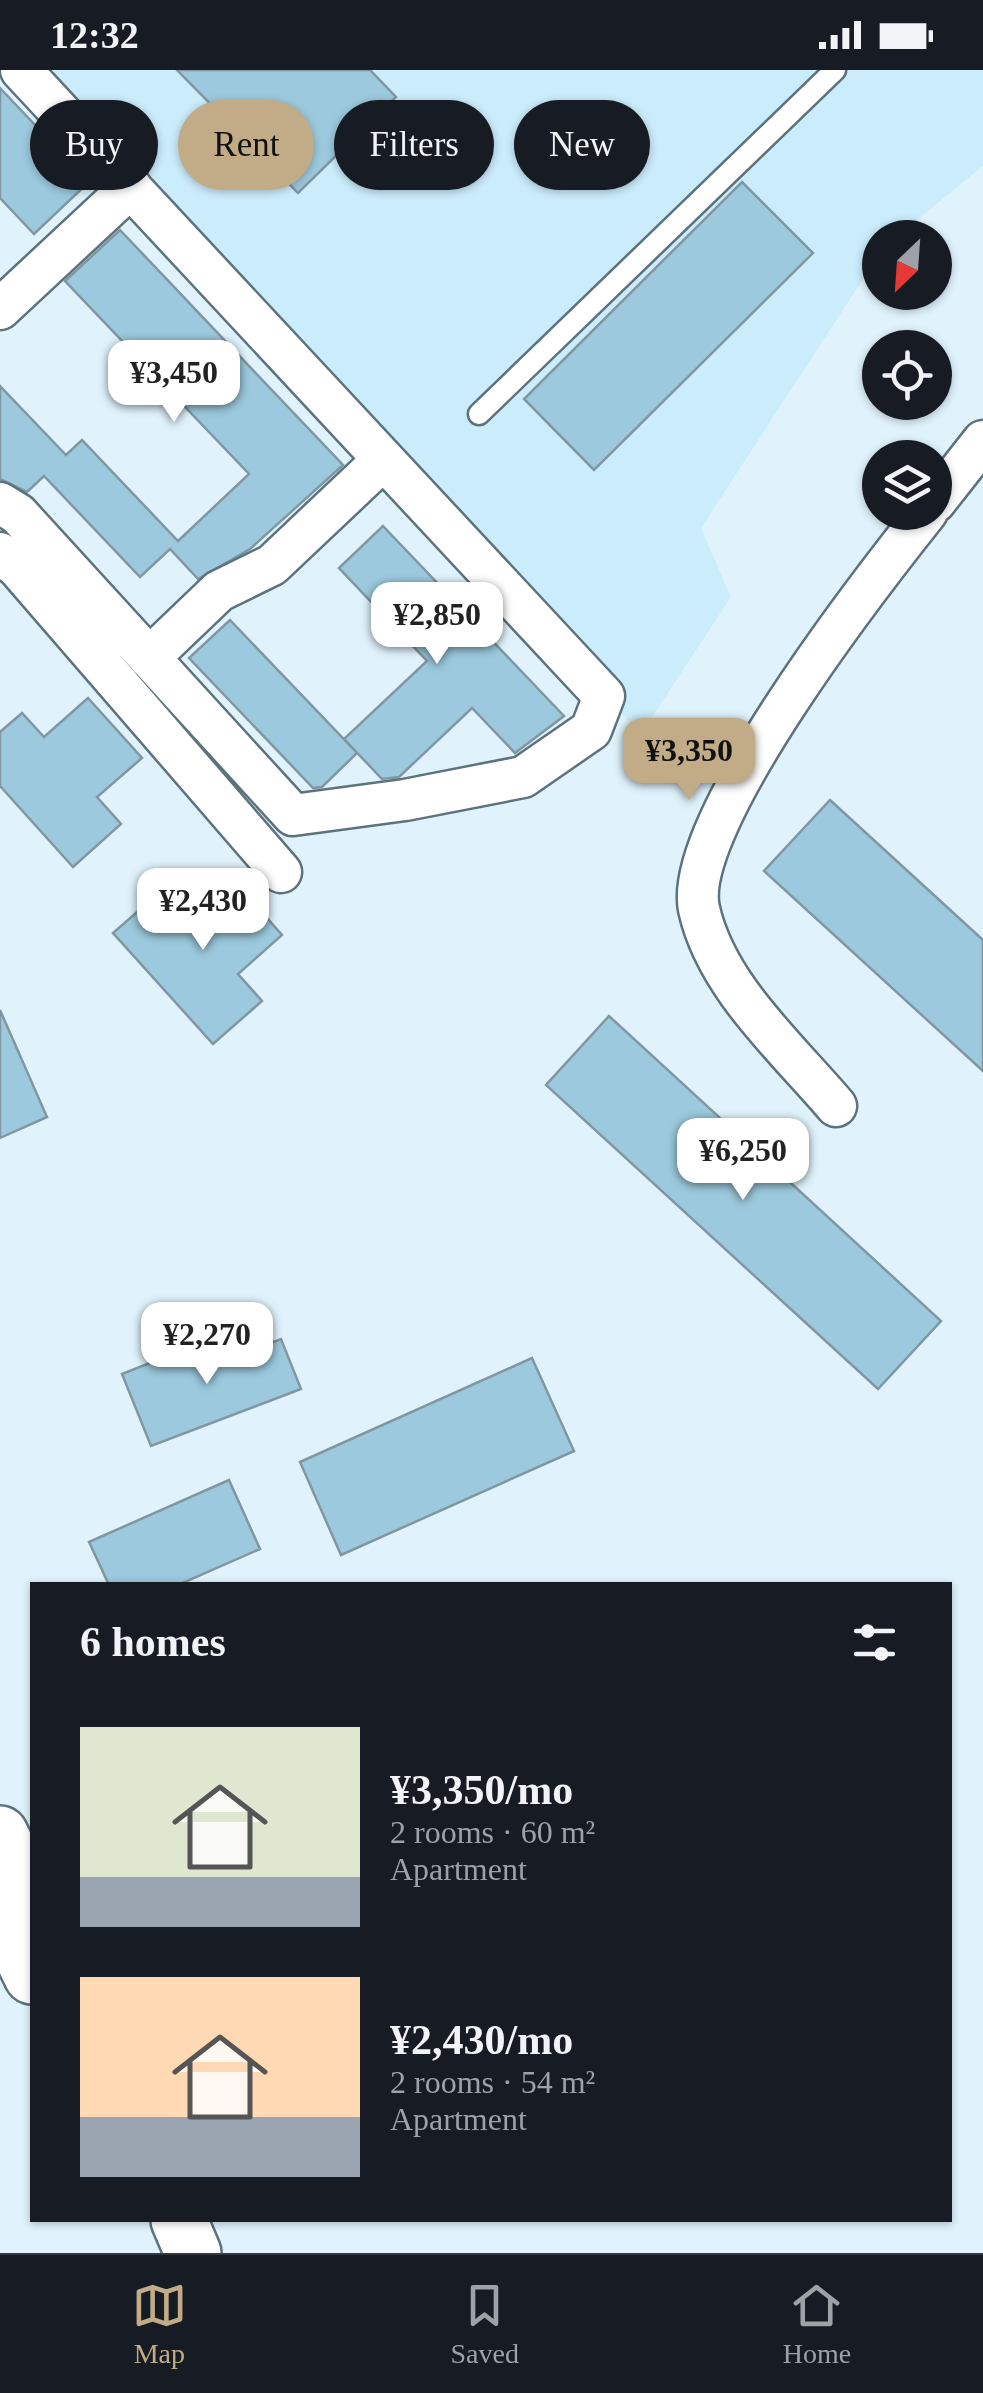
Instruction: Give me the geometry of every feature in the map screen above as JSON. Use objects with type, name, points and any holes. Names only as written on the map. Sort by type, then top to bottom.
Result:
[{"type":"main road","points":[[0,1834],[30,1895]]},
{"type":"main road","points":[[0,1910],[30,1972]]},
{"type":"main road","points":[[143,2222],[156,2253]]},
{"type":"main road","points":[[180,2222],[193,2253]]},
{"type":"street","points":[[21,70],[49,100]]},
{"type":"street","points":[[0,309],[127,190]]},
{"type":"street","points":[[0,502],[18,514],[292,815],[405,800],[522,777],[592,730],[604,696],[135,190]]},
{"type":"street","points":[[952,480],[983,441]]},
{"type":"street","points":[[149,658],[219,591],[272,564],[384,460]]},
{"type":"street","points":[[836,1106],[720,967],[698,905],[703,864],[725,806],[837,626],[913,530]]},
{"type":"street","points":[[0,553],[18,568],[282,872]]},
{"type":"lane","points":[[479,414],[835,70]]},
{"type":"shaded area","points":[[19,70],[983,70],[983,166],[917,220],[862,220],[862,281],[701,528],[731,597],[641,734],[131,190],[158,190],[158,100],[47,100]]},
{"type":"building","points":[[177,70],[370,70],[396,97],[334,100],[334,158],[314,177],[314,100],[207,100]]},
{"type":"building","points":[[0,88],[30,120],[30,190],[81,190],[34,234],[0,198]]},
{"type":"building","points":[[742,182],[813,253],[594,470],[524,399]]},
{"type":"building","points":[[120,230],[343,465],[250,549],[198,579],[170,549],[140,577],[44,476],[27,492],[0,479],[0,386],[66,455],[82,440],[178,541],[249,474],[65,281]]},
{"type":"building","points":[[383,526],[564,716],[515,753],[472,708],[399,777],[382,779],[344,739],[427,661],[339,568]]},
{"type":"building","points":[[230,620],[357,753],[322,787],[313,788],[189,658]]},
{"type":"building","points":[[88,698],[142,758],[97,797],[121,824],[73,867],[0,786],[0,732],[22,713],[44,737]]},
{"type":"building","points":[[830,800],[983,940],[983,1071],[764,871]]},
{"type":"building","points":[[228,874],[282,935],[238,974],[262,1001],[213,1044],[113,933],[162,890],[184,914]]},
{"type":"building","points":[[0,1010],[47,1117],[0,1138]]},
{"type":"building","points":[[609,1016],[941,1321],[878,1389],[546,1085]]},
{"type":"building","points":[[215,1337],[225,1361],[281,1339],[301,1389],[151,1446],[122,1374]]},
{"type":"building","points":[[532,1358],[574,1451],[341,1555],[300,1462]]},
{"type":"building","points":[[229,1480],[260,1549],[185,1582],[108,1582],[89,1542]]}]
